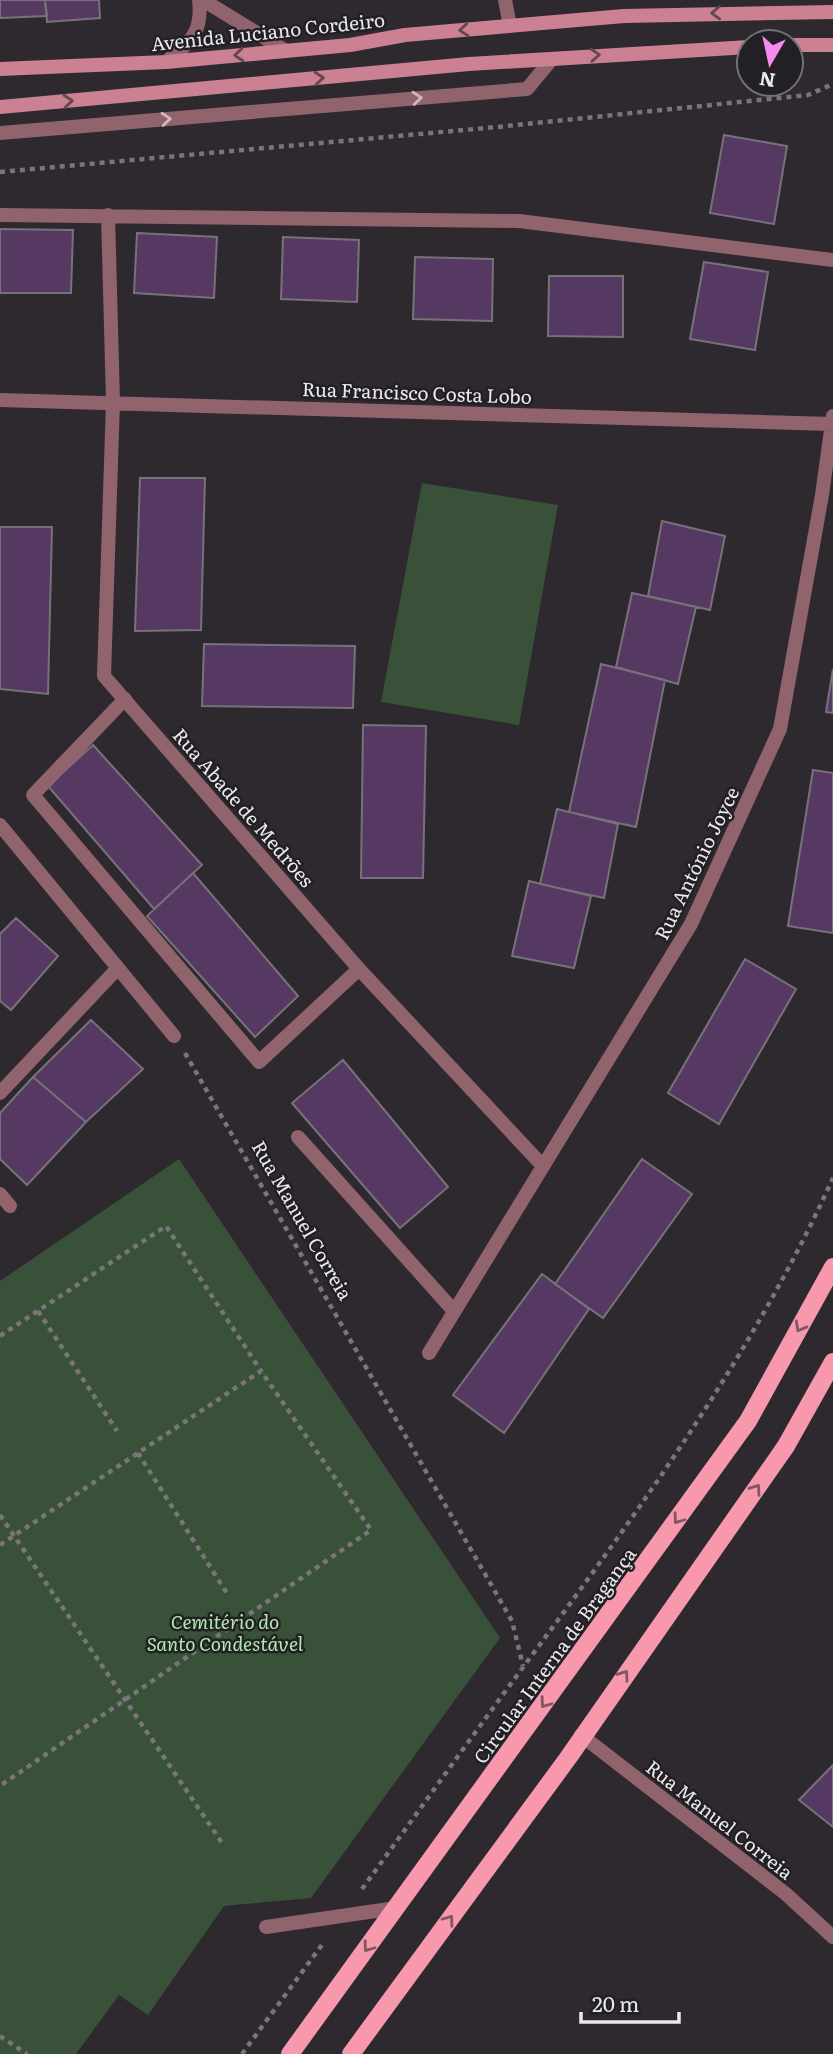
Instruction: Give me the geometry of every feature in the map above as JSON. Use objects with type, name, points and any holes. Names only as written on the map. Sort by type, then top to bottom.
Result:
[{"type":"main road","name":"Avenida Luciano Cordeiro","points":[[0,69],[166,62],[624,16],[833,12]]},
{"type":"main road","points":[[805,45],[832,46]]},
{"type":"main road","points":[[0,107],[552,59],[735,48]]},
{"type":"main road","name":"Circular Interna de Bragança","points":[[290,2054],[748,1421],[833,1267]]},
{"type":"main road","points":[[351,2054],[568,1758],[581,1735],[786,1446],[833,1363]]},
{"type":"street","points":[[201,0],[286,51]]},
{"type":"street","points":[[166,62],[193,38],[201,18],[201,0]]},
{"type":"street","points":[[505,0],[510,26]]},
{"type":"street","points":[[0,133],[527,89],[552,59]]},
{"type":"street","points":[[0,215],[519,221],[833,260]]},
{"type":"street","name":"Rua Abade de Medrões","points":[[108,215],[113,402],[104,676],[359,969],[541,1164]]},
{"type":"street","name":"Rua Francisco Costa Lobo","points":[[0,400],[832,420]]},
{"type":"street","name":"Rua António Joyce","points":[[429,1353],[541,1164],[691,924],[780,729],[832,420]]},
{"type":"street","points":[[125,699],[33,794],[259,1062],[359,969]]},
{"type":"street","points":[[0,825],[174,1036]]},
{"type":"street","points":[[0,1093],[118,968]]},
{"type":"street","points":[[298,1137],[454,1311]]},
{"type":"street","points":[[0,1194],[10,1206]]},
{"type":"street","name":"Rua Manuel Correia","points":[[581,1735],[786,1894],[833,1937]]},
{"type":"street","points":[[266,1927],[396,1908]]},
{"type":"path","points":[[0,172],[808,95],[833,84]]},
{"type":"path","name":"Rua Manuel Correia","points":[[174,1036],[512,1621],[523,1667]]},
{"type":"path","points":[[242,2054],[651,1492],[717,1391],[767,1305],[833,1178]]},
{"type":"path","points":[[0,1336],[166,1226],[261,1371],[371,1530],[0,1786]]},
{"type":"path","points":[[38,1311],[117,1431]]},
{"type":"path","points":[[0,1545],[261,1371]]},
{"type":"path","points":[[138,1453],[228,1595]]},
{"type":"path","points":[[0,1515],[222,1843]]},
{"type":"path","points":[[0,2036],[27,2054]]},
{"type":"green space","points":[[422,483],[558,505],[519,725],[381,702]]},
{"type":"green space","name":"Cemitério do Santo Condestável","points":[[179,1159],[500,1638],[311,1898],[224,1906],[148,2015],[119,1995],[76,2054],[0,2054],[0,1281]]},
{"type":"building","points":[[0,0],[45,0],[47,16],[0,18]]},
{"type":"building","points":[[45,0],[99,0],[100,18],[47,22]]},
{"type":"building","points":[[724,135],[787,146],[774,224],[710,213]]},
{"type":"building","points":[[0,229],[73,230],[71,293],[0,293]]},
{"type":"building","points":[[137,233],[217,237],[214,298],[134,293]]},
{"type":"building","points":[[283,237],[359,240],[357,302],[281,299]]},
{"type":"building","points":[[415,257],[493,259],[492,321],[413,319]]},
{"type":"building","points":[[704,262],[768,272],[755,350],[690,339]]},
{"type":"building","points":[[549,276],[623,276],[623,337],[548,336]]},
{"type":"building","points":[[140,478],[205,478],[201,630],[135,631]]},
{"type":"building","points":[[662,521],[725,536],[710,610],[648,596]]},
{"type":"building","points":[[0,527],[52,527],[48,694],[0,689]]},
{"type":"building","points":[[632,593],[696,607],[678,684],[616,667]]},
{"type":"building","points":[[204,644],[355,646],[353,708],[202,706]]},
{"type":"building","points":[[601,664],[665,680],[636,827],[569,812]]},
{"type":"building","points":[[833,669],[833,713],[826,712]]},
{"type":"building","points":[[363,725],[426,726],[423,878],[361,878]]},
{"type":"building","points":[[93,745],[202,865],[154,909],[48,786]]},
{"type":"building","points":[[813,770],[833,773],[833,933],[788,926]]},
{"type":"building","points":[[557,809],[618,824],[604,898],[540,884]]},
{"type":"building","points":[[193,873],[298,996],[255,1037],[147,916]]},
{"type":"building","points":[[529,881],[591,896],[574,968],[512,956]]},
{"type":"building","points":[[16,918],[58,956],[11,1010],[0,1001],[0,934]]},
{"type":"building","points":[[745,959],[796,989],[719,1124],[668,1093]]},
{"type":"building","points":[[91,1020],[143,1069],[86,1122],[33,1077]]},
{"type":"building","points":[[343,1060],[448,1187],[400,1228],[292,1103]]},
{"type":"building","points":[[33,1077],[86,1122],[27,1185],[0,1159],[0,1113]]},
{"type":"building","points":[[642,1159],[692,1194],[603,1318],[555,1284]]},
{"type":"building","points":[[542,1274],[589,1309],[504,1433],[453,1395]]},
{"type":"building","points":[[833,1765],[833,1827],[799,1800]]}]
